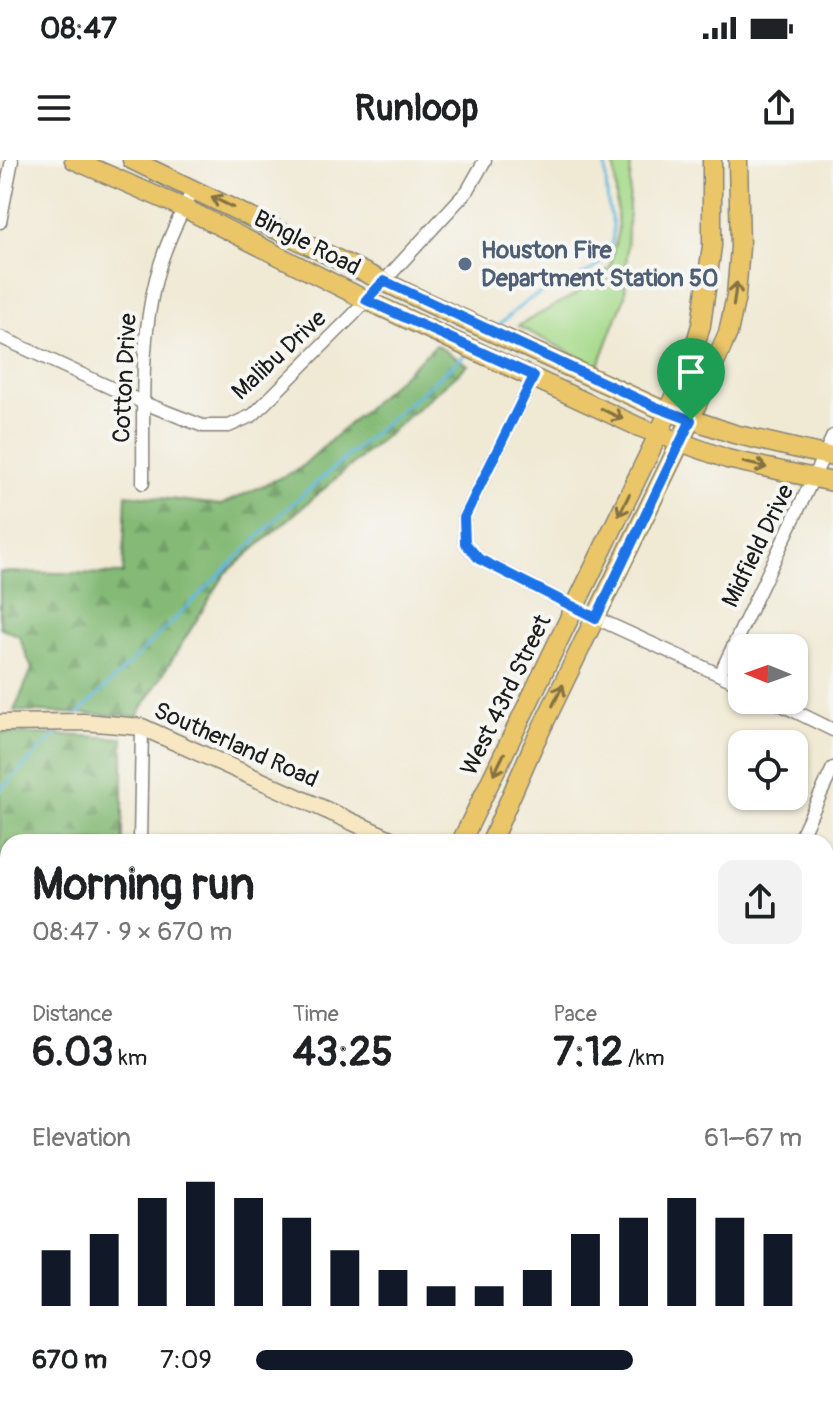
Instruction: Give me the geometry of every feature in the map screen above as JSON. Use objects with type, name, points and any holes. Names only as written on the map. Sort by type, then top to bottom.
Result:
[{"type":"main road","name":"Bingle Road","points":[[74,160],[184,208],[366,300],[658,435],[727,459],[824,480]]},
{"type":"main road","name":"Bingle Road","points":[[132,160],[428,303],[668,412],[734,434],[829,456]]},
{"type":"main road","name":"West 43rd Street","points":[[465,834],[690,363],[701,325],[712,246],[712,160]]},
{"type":"main road","name":"West 43rd Street","points":[[494,834],[533,746],[691,420],[728,333],[736,296],[740,247],[738,160]]},
{"type":"main road","points":[[712,246],[740,247]]},
{"type":"main road","points":[[418,323],[428,303]]},
{"type":"main road","points":[[513,736],[533,746]]},
{"type":"street","points":[[0,222],[12,160]]},
{"type":"street","name":"Malibu Drive","points":[[0,337],[144,403],[203,426],[229,426],[253,415],[366,300],[468,190],[485,160]]},
{"type":"street","name":"Cotton Drive","points":[[143,483],[145,343],[150,305],[156,276],[194,188]]},
{"type":"street","points":[[534,376],[464,518],[465,543],[479,559],[575,608],[728,678]]},
{"type":"street","name":"Midfield Drive","points":[[720,674],[824,480],[833,436]]},
{"type":"street","points":[[800,714],[833,730]]},
{"type":"street","name":"Southerland Road","points":[[0,723],[84,722],[142,727],[379,834]]},
{"type":"street","points":[[140,834],[142,727]]},
{"type":"street","points":[[802,834],[833,768]]},
{"type":"green space","points":[[614,160],[631,160],[625,296],[598,367],[518,326],[574,295],[610,268],[618,230]]},
{"type":"green space","points":[[436,345],[468,365],[225,574],[137,716],[14,711],[32,669],[19,636],[0,627],[0,572],[123,574],[126,494],[221,505],[299,469]]},
{"type":"green space","points":[[0,732],[123,738],[123,834],[0,834]]},
{"type":"waterway","points":[[497,327],[530,299],[584,275],[605,257],[613,228],[607,198],[605,160]]},
{"type":"waterway","points":[[77,715],[292,504],[467,353]]},
{"type":"waterway","points":[[0,790],[63,728]]},
{"type":"place","name":"Houston Fire Department Station 50","points":[[465,264]]},
{"type":"route","points":[[384,281],[656,407],[691,420],[596,618],[479,559],[465,543],[464,518],[534,376],[366,300],[384,281]]}]
